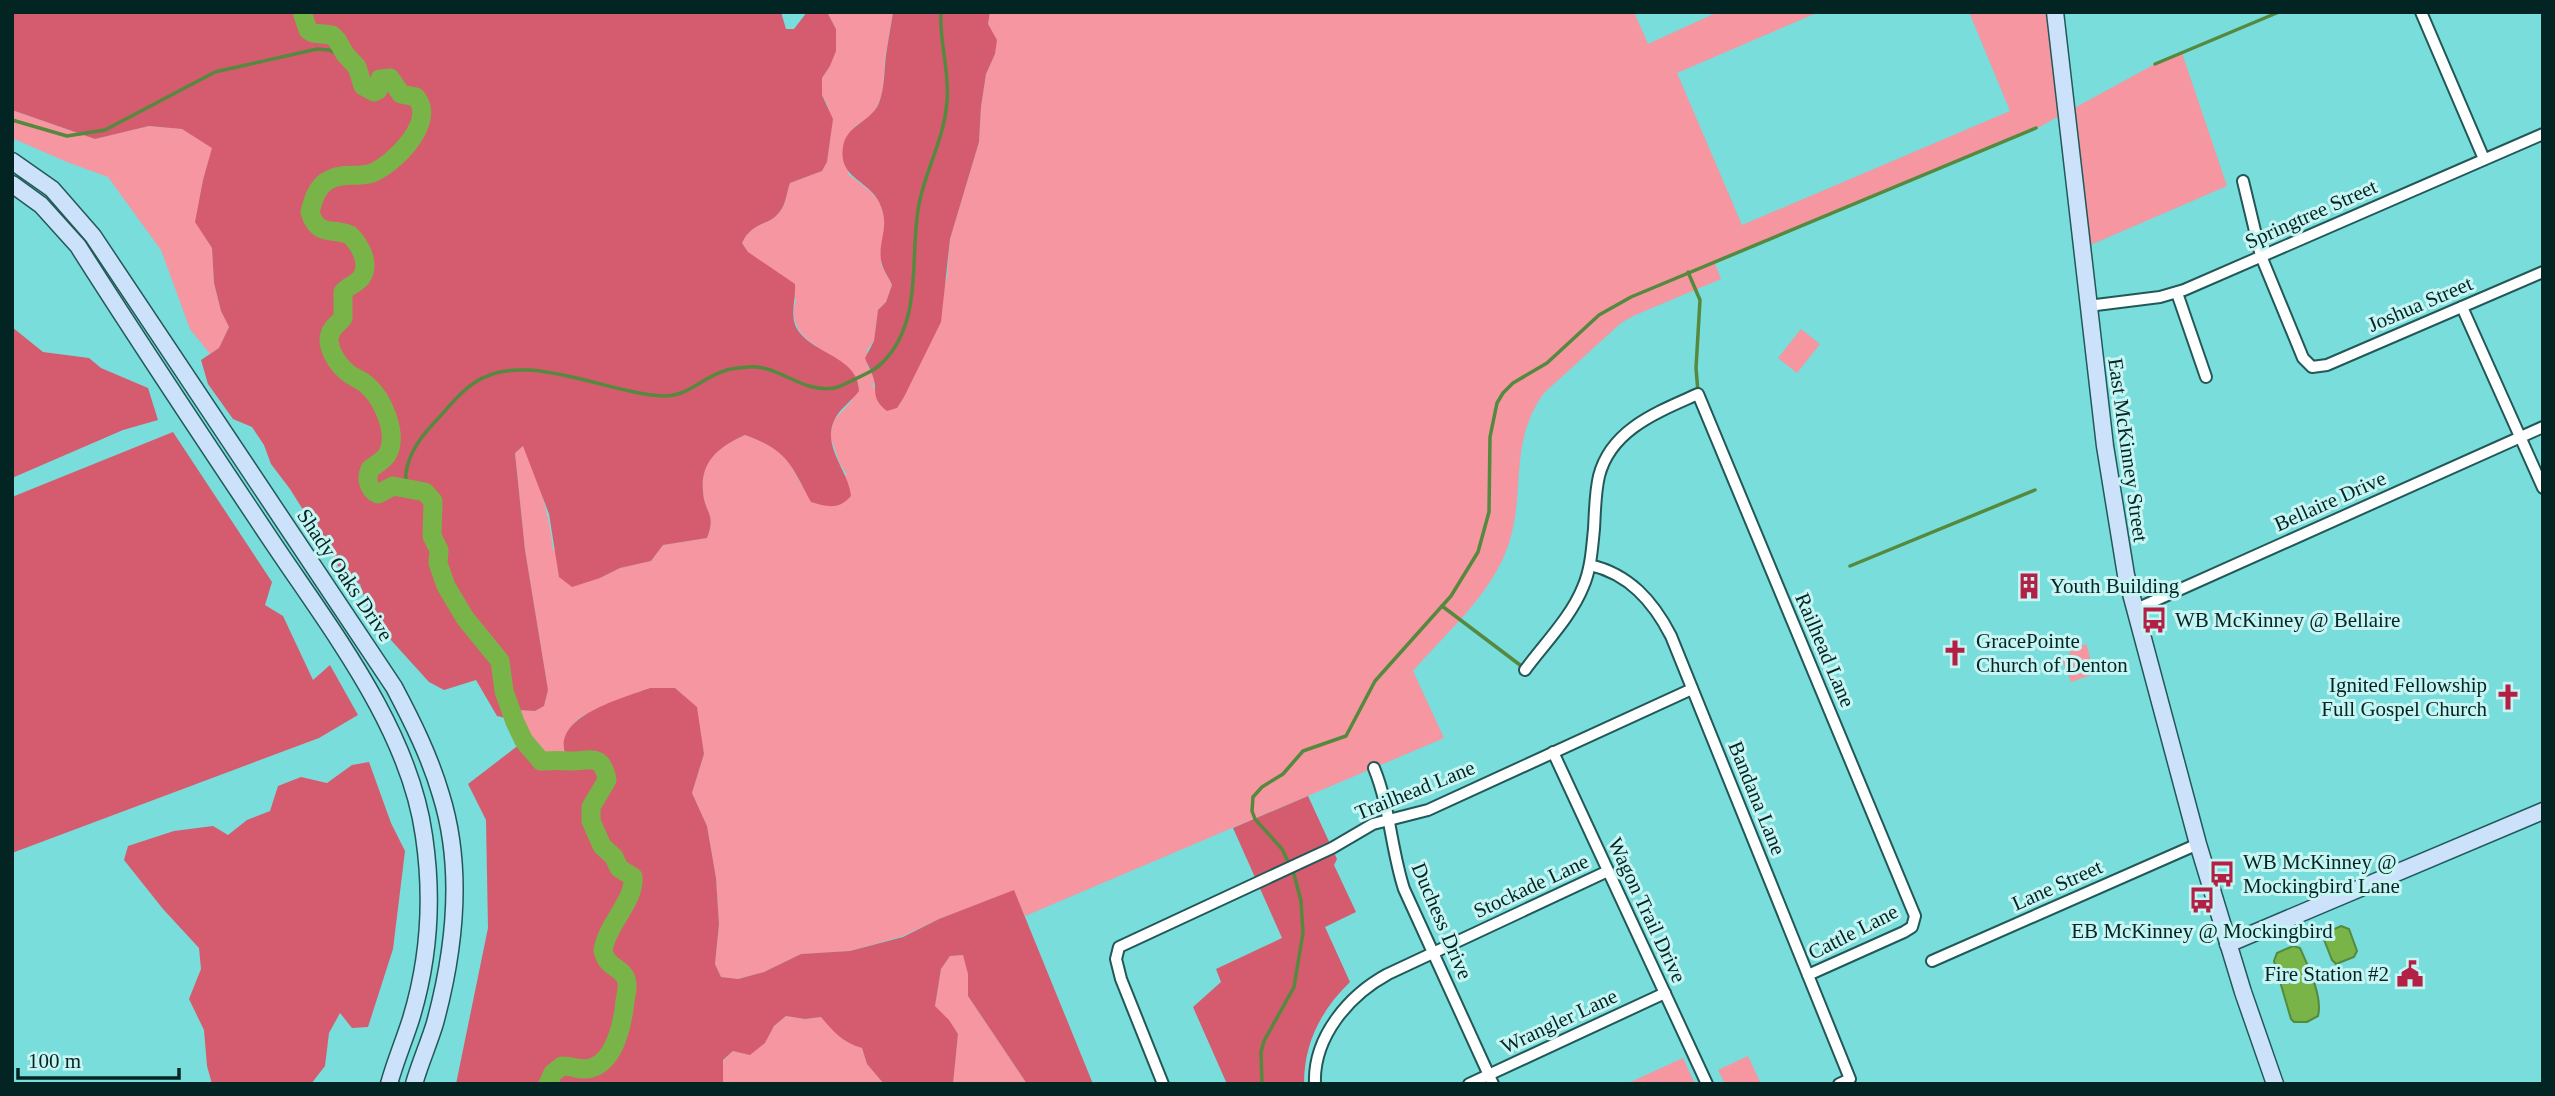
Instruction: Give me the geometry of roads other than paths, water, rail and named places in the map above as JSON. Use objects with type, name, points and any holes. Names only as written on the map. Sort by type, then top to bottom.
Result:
[{"type":"street","name":"East McKinney Street","points":[[2055,12],[2107,462],[2134,610],[2198,844],[2275,1084]]},
{"type":"street","points":[[2421,12],[2484,159]]},
{"type":"street","name":"Springtree Street","points":[[2088,306],[2152,299],[2177,293],[2543,134]]},
{"type":"street","name":"Shady Oaks Drive","points":[[12,161],[52,188],[72,209],[394,687],[415,726],[442,795],[453,860],[455,895],[448,968],[434,1025],[414,1084]]},
{"type":"street","points":[[2243,181],[2261,257]]},
{"type":"street","name":"Shady Oaks Drive","points":[[12,184],[41,205],[78,246],[341,645],[393,736],[407,770],[424,835],[429,895],[424,964],[411,1018],[389,1084]]},
{"type":"street","name":"Joshua Street","points":[[2261,257],[2303,358],[2312,368],[2327,365],[2543,272]]},
{"type":"street","points":[[2177,293],[2206,377]]},
{"type":"street","points":[[119,310],[135,299]]},
{"type":"street","points":[[2462,307],[2543,488]]},
{"type":"street","name":"Railhead Lane","points":[[1590,565],[1599,477],[1614,445],[1625,433],[1651,415],[1698,394],[1913,911],[1915,922]]},
{"type":"street","name":"Bellaire Drive","points":[[2134,610],[2543,427]]},
{"type":"street","points":[[1525,670],[1569,614],[1584,585],[1590,565]]},
{"type":"street","name":"Bandana Lane","points":[[1590,565],[1610,570],[1627,580],[1651,604],[1671,636],[1850,1079],[1839,1084]]},
{"type":"street","name":"Trailhead Lane","points":[[1163,1084],[1121,979],[1116,960],[1117,950],[1123,944],[1332,848],[1367,827],[1428,810],[1692,689]]},
{"type":"street","name":"Wagon Trail Drive","points":[[1553,752],[1707,1084]]},
{"type":"street","name":"Duchess Drive","points":[[1374,768],[1384,793],[1400,878],[1491,1079]]},
{"type":"street","points":[[2228,944],[2543,811]]},
{"type":"street","name":"Lane Street","points":[[1932,961],[2198,844]]},
{"type":"street","name":"Stockade Lane","points":[[1315,1084],[1317,1061],[1322,1047],[1344,1007],[1374,982],[1608,871]]},
{"type":"street","name":"Cattle Lane","points":[[1808,975],[1897,935],[1912,927],[1915,922]]},
{"type":"street","name":"Wrangler Lane","points":[[1469,1084],[1491,1079],[1665,993]]},
{"type":"waterway","points":[[302,12],[308,30],[332,35],[337,40],[357,67],[363,86],[374,92],[378,90],[380,79],[390,78],[401,94],[416,97],[421,107],[417,130],[401,152],[372,173],[339,176],[325,183],[316,194],[310,212],[321,229],[350,235],[361,249],[365,261],[361,278],[343,292],[343,318],[332,330],[329,341],[340,364],[373,391],[388,418],[390,447],[387,455],[370,469],[370,487],[378,494],[393,486],[425,492],[433,501],[432,536],[439,550],[438,563],[446,586],[465,618],[500,661],[504,691],[524,741],[541,761],[593,760],[602,765],[607,780],[591,807],[591,821],[602,846],[614,857],[619,868],[633,877],[630,895],[603,950],[607,960],[624,975],[627,982],[617,1038],[602,1062],[586,1069],[562,1066],[553,1073],[548,1084]]},
{"type":"waterway","points":[[407,490],[408,463],[421,438],[462,392],[494,373],[541,371],[664,396],[681,393],[734,368],[759,367],[823,389],[841,386],[881,364],[897,344],[905,326],[913,286],[919,204],[945,116],[948,91],[941,12]]},
{"type":"waterway","points":[[2155,64],[2279,12]]},
{"type":"waterway","points":[[12,120],[67,136],[105,130],[215,72],[317,49],[329,50],[347,57]]},
{"type":"waterway","points":[[1262,1084],[1261,1052],[1264,1041],[1294,987],[1303,933],[1301,901],[1294,874],[1282,849],[1255,819],[1252,811],[1253,797],[1262,787],[1283,774],[1303,751],[1346,736],[1375,681],[1451,596],[1478,552],[1489,512],[1490,437],[1497,403],[1503,393],[1513,383],[1547,363],[1599,315],[1631,297],[2036,128]]},
{"type":"waterway","points":[[1688,272],[1700,300],[1696,368],[1698,392]]},
{"type":"waterway","points":[[1850,566],[2035,490]]},
{"type":"waterway","points":[[1442,606],[1524,668]]},
{"type":"waterway","points":[[2280,935],[2301,926]]},
{"type":"place","name":"Youth Building","points":[[2029,586]]},
{"type":"place","name":"WB McKinney @ Bellaire","points":[[2154,620]]},
{"type":"place","name":"GracePointe Church of Denton","points":[[1955,653]]},
{"type":"place","name":"Ignited Fellowship Full Gospel Church","points":[[2508,697]]},
{"type":"place","name":"WB McKinney @ Mockingbird Lane","points":[[2222,874]]},
{"type":"place","name":"EB McKinney @ Mockingbird","points":[[2202,900]]},
{"type":"place","name":"Fire Station #2","points":[[2410,974]]}]
